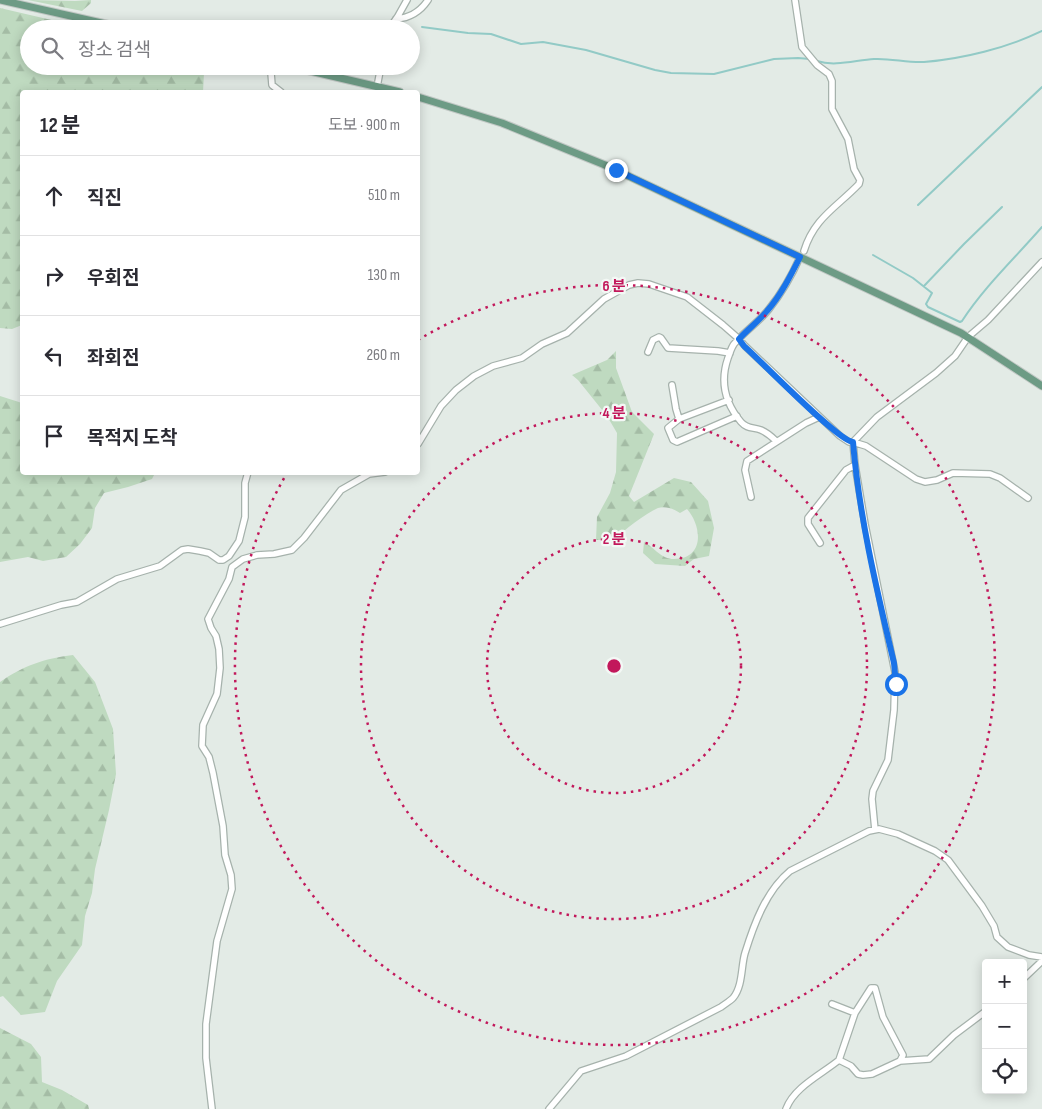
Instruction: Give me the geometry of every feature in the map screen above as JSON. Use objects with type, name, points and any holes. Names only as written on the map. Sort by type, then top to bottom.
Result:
[{"type":"main road","points":[[0,0],[88,20]]},
{"type":"main road","points":[[326,75],[391,90]]},
{"type":"main road","points":[[420,98],[502,123],[561,146],[802,254],[968,337],[1042,386]]},
{"type":"street","points":[[396,19],[407,0]]},
{"type":"street","points":[[396,19],[406,18],[416,13],[428,0]]},
{"type":"street","points":[[776,441],[760,430],[746,427],[737,416],[723,386],[726,364],[732,346],[759,320],[776,300],[802,254],[814,226],[859,184],[860,180],[854,169],[848,139],[832,108],[832,81],[829,74],[817,65],[802,48],[795,0]]},
{"type":"street","points":[[271,75],[272,85],[278,90]]},
{"type":"street","points":[[377,87],[379,75]]},
{"type":"street","points":[[875,830],[872,799],[873,792],[888,760],[894,710],[895,672],[874,572],[855,464],[853,442],[877,417],[936,374],[955,356],[968,337],[988,320],[1042,262]]},
{"type":"street","points":[[420,441],[441,406],[456,390],[474,376],[492,366],[522,358],[542,344],[567,333],[604,299],[629,285],[638,283],[649,284],[687,297],[739,339],[744,346],[819,417],[849,442],[866,446],[916,479],[925,482],[937,480],[953,473],[990,474],[1000,478],[1028,498]]},
{"type":"street","points":[[648,352],[654,340],[659,337],[662,338],[668,348],[730,353]]},
{"type":"street","points":[[672,385],[679,419]]},
{"type":"street","points":[[729,400],[679,419],[668,428],[672,440],[677,442],[737,416]]},
{"type":"street","points":[[750,497],[746,470],[747,461],[776,441],[819,417]]},
{"type":"street","points":[[820,543],[808,524],[808,518],[846,470],[855,464]]},
{"type":"street","points":[[0,624],[61,605],[78,602],[117,579],[160,566],[182,550],[188,549],[209,553],[219,560],[223,560],[229,556],[239,540],[245,517],[247,475]]},
{"type":"street","points":[[212,1109],[206,1058],[206,1024],[217,941],[232,888],[231,876],[225,855],[223,826],[213,773],[209,757],[202,746],[203,725],[217,694],[220,668],[216,636],[208,619],[229,579],[232,567],[243,558],[292,550],[304,538],[341,490],[367,475]]},
{"type":"street","points":[[548,1109],[581,1071],[626,1056],[721,1007],[734,997],[739,986],[744,954],[759,914],[778,881],[790,872],[870,831],[879,829],[898,834],[935,851],[948,860],[982,906],[998,937],[1008,947],[1042,959],[1027,975]]},
{"type":"street","points":[[786,1109],[788,1102],[797,1092],[839,1060],[856,1013],[871,988],[875,988],[883,1017],[903,1055],[900,1060]]},
{"type":"street","points":[[832,1004],[856,1013]]},
{"type":"street","points":[[839,1060],[851,1066],[858,1074],[863,1075],[872,1074],[900,1060],[929,1059],[954,1035],[982,1014]]},
{"type":"green space","points":[[28,0],[91,0],[91,3],[82,11]]},
{"type":"green space","points":[[0,8],[51,20],[20,20],[20,75],[204,75],[203,90],[20,90],[20,326],[12,329],[0,328]]},
{"type":"green space","points":[[616,351],[616,368],[632,412],[654,434],[629,496],[634,502],[674,478],[691,482],[708,501],[714,528],[709,556],[694,559],[685,566],[655,564],[643,553],[644,542],[669,559],[684,558],[691,554],[696,548],[698,532],[696,524],[687,509],[680,513],[670,508],[658,508],[641,518],[613,540],[596,540],[597,517],[610,493],[616,472],[617,433],[607,416],[572,375],[607,360]]},
{"type":"green space","points":[[0,396],[20,402],[20,475],[154,475],[152,479],[104,493],[95,508],[92,528],[80,544],[66,557],[43,561],[28,557],[0,562]]},
{"type":"green space","points":[[73,655],[95,682],[113,729],[116,774],[95,869],[92,893],[85,916],[82,945],[57,981],[45,1012],[21,1015],[3,996],[0,997],[0,682],[18,671],[35,664]]},
{"type":"green space","points":[[0,1028],[31,1044],[41,1057],[42,1082],[62,1090],[88,1105],[89,1109],[0,1109]]},
{"type":"waterway","points":[[422,27],[491,34],[521,44],[543,42],[586,50],[671,73],[714,74],[774,59],[810,59]]},
{"type":"waterway","points":[[817,61],[824,63],[846,63],[874,59],[918,62],[939,61],[1014,43],[1042,31]]},
{"type":"waterway","points":[[918,205],[1042,87]]},
{"type":"waterway","points":[[924,286],[1002,207]]},
{"type":"waterway","points":[[873,255],[913,278],[932,293],[926,304],[928,307],[960,322],[990,284],[1042,227]]},
{"type":"route","points":[[616,170],[800,257],[776,300],[739,339],[810,409],[840,436],[849,442],[853,442],[865,524],[894,663],[896,684]]}]
